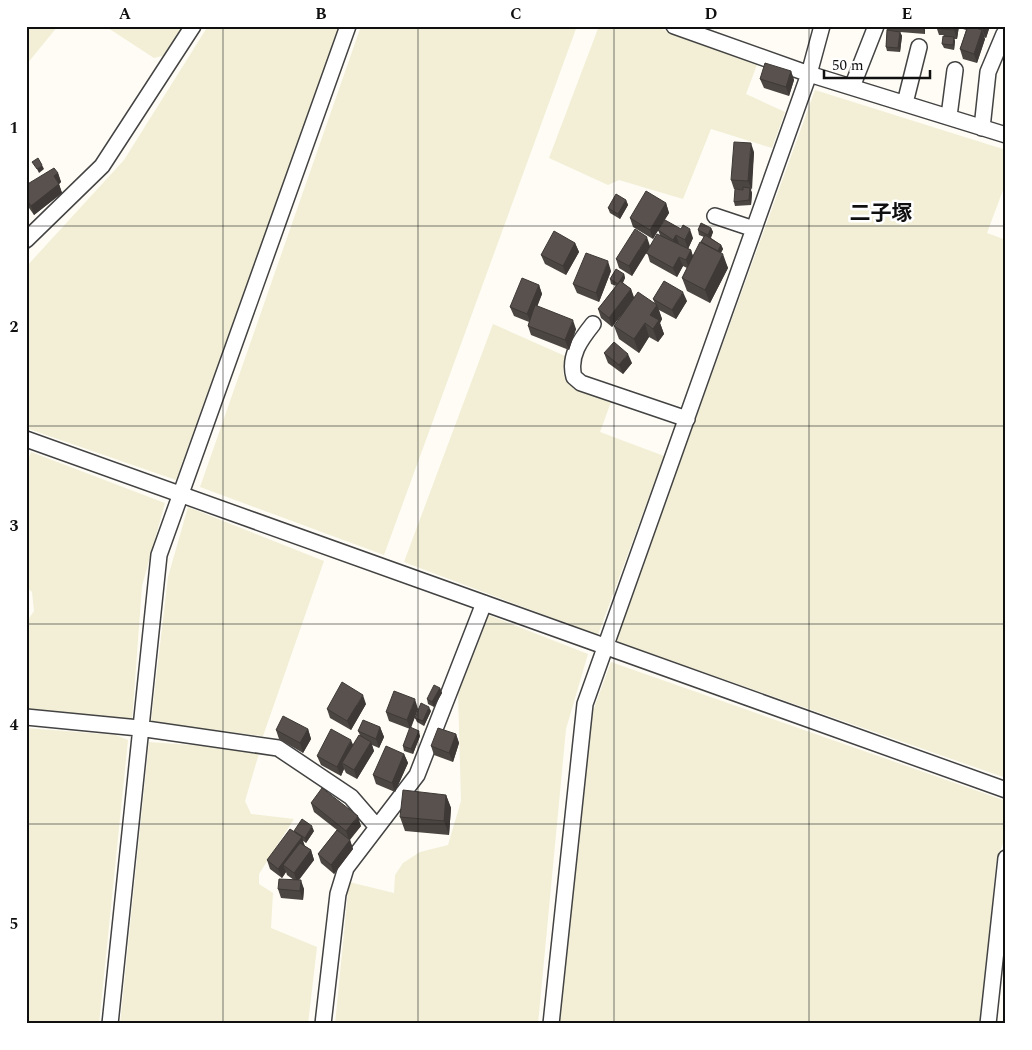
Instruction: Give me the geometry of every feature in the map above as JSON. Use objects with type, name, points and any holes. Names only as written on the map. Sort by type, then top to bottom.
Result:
[{"type":"street","points":[[26,240],[102,166],[193,26]]},
{"type":"street","points":[[110,1024],[139,728],[158,563],[348,26]]},
{"type":"street","points":[[674,26],[809,74],[1006,135]]},
{"type":"street","points":[[551,1024],[582,718],[606,645],[809,74],[822,26]]},
{"type":"street","points":[[852,87],[876,26]]},
{"type":"street","points":[[982,128],[988,72],[1004,34]]},
{"type":"street","points":[[904,103],[918,47]]},
{"type":"street","points":[[948,116],[955,70]]},
{"type":"street","points":[[715,216],[754,229]]},
{"type":"street","points":[[593,324],[577,347],[572,370],[574,377],[582,383],[687,419]]},
{"type":"street","points":[[26,439],[606,645],[1006,790]]},
{"type":"street","points":[[323,1024],[340,880],[346,868],[417,775],[484,603]]},
{"type":"street","points":[[26,716],[139,728],[278,748],[351,797],[378,827]]},
{"type":"street","points":[[988,1024],[1006,858]]},
{"type":"shaded area","points":[[26,26],[58,26],[26,65]]},
{"type":"shaded area","points":[[105,26],[186,26],[166,55],[154,58]]},
{"type":"shaded area","points":[[208,26],[340,26],[176,480],[26,428],[26,267],[124,160]]},
{"type":"shaded area","points":[[361,26],[577,26],[384,555],[200,487]]},
{"type":"shaded area","points":[[599,26],[652,26],[758,62],[746,94],[785,112],[772,148],[711,129],[683,199],[619,180],[608,185],[549,158]]},
{"type":"shaded area","points":[[815,90],[1006,150],[1006,182],[987,233],[1006,240],[1006,778],[615,641]]},
{"type":"shaded area","points":[[493,324],[565,356],[563,374],[577,387],[611,402],[600,432],[664,456],[598,635],[404,562]]},
{"type":"shaded area","points":[[31,452],[165,503],[142,586],[132,721],[26,708],[26,623],[34,611],[32,592],[26,587],[26,467]]},
{"type":"shaded area","points":[[188,507],[324,561],[263,736],[151,722],[168,577]]},
{"type":"shaded area","points":[[486,614],[588,654],[566,729],[538,1024],[335,1024],[349,882],[394,893],[395,875],[403,863],[420,852],[448,845],[461,801],[458,691]]},
{"type":"shaded area","points":[[611,662],[1006,801],[1006,835],[996,862],[981,1024],[559,1024],[590,719]]},
{"type":"shaded area","points":[[26,728],[116,735],[128,740],[99,1024],[26,1024]]},
{"type":"shaded area","points":[[149,742],[260,750],[245,801],[251,814],[294,819],[259,874],[259,884],[273,893],[271,928],[317,947],[308,1024],[120,1024]]},
{"type":"building","points":[[941,26],[954,26],[954,30],[941,29]]},
{"type":"building","points":[[968,26],[982,30],[974,54],[960,49]]},
{"type":"building","points":[[887,30],[900,32],[898,48],[886,47]]},
{"type":"building","points":[[943,36],[954,37],[953,45],[942,44]]},
{"type":"building","points":[[765,63],[791,71],[786,87],[760,79]]},
{"type":"building","points":[[734,142],[751,143],[748,181],[731,180]]},
{"type":"building","points":[[38,158],[42,165],[37,169],[32,162]]},
{"type":"building","points":[[54,168],[58,173],[54,176],[59,184],[31,206],[26,199],[26,185]]},
{"type":"building","points":[[743,187],[750,188],[749,200],[734,202],[735,189],[743,190]]},
{"type":"building","points":[[646,191],[666,203],[650,230],[630,218]]},
{"type":"building","points":[[616,194],[626,200],[618,214],[608,208]]},
{"type":"building","points":[[665,220],[681,229],[683,225],[690,229],[685,240],[676,235],[673,240],[658,230]]},
{"type":"building","points":[[701,223],[711,228],[708,235],[698,230]]},
{"type":"building","points":[[635,229],[647,237],[629,266],[616,259]]},
{"type":"building","points":[[554,231],[575,243],[563,266],[541,255]]},
{"type":"building","points":[[657,234],[691,250],[686,260],[679,257],[673,268],[646,253]]},
{"type":"building","points":[[705,235],[721,245],[718,251],[701,242]]},
{"type":"building","points":[[700,242],[723,254],[705,290],[682,278]]},
{"type":"building","points":[[586,253],[608,261],[596,293],[573,284]]},
{"type":"building","points":[[616,269],[624,274],[618,284],[610,279]]},
{"type":"building","points":[[522,278],[539,285],[527,314],[510,307]]},
{"type":"building","points":[[620,281],[631,289],[609,318],[598,309]]},
{"type":"building","points":[[664,281],[683,292],[672,310],[653,299]]},
{"type":"building","points":[[638,292],[657,305],[650,315],[659,320],[653,329],[645,323],[634,339],[614,326]]},
{"type":"building","points":[[535,305],[573,320],[565,340],[528,326]]},
{"type":"building","points":[[614,342],[628,354],[619,365],[604,353]]},
{"type":"building","points":[[342,682],[363,695],[347,721],[327,709]]},
{"type":"building","points":[[434,685],[440,688],[432,702],[427,699]]},
{"type":"building","points":[[394,691],[415,699],[407,720],[386,712]]},
{"type":"building","points":[[421,703],[429,707],[423,721],[415,718]]},
{"type":"building","points":[[283,716],[308,729],[300,743],[276,730]]},
{"type":"building","points":[[363,720],[380,727],[376,739],[358,731]]},
{"type":"building","points":[[410,727],[419,731],[411,749],[403,746]]},
{"type":"building","points":[[438,728],[456,734],[449,753],[431,746]]},
{"type":"building","points":[[331,729],[351,740],[337,767],[317,756]]},
{"type":"building","points":[[359,735],[371,742],[354,770],[342,763]]},
{"type":"building","points":[[386,746],[404,754],[392,783],[373,775]]},
{"type":"building","points":[[322,788],[358,816],[346,831],[311,803]]},
{"type":"building","points":[[403,790],[446,795],[444,821],[400,817]]},
{"type":"building","points":[[302,819],[312,826],[305,838],[294,831]]},
{"type":"building","points":[[290,829],[302,837],[278,869],[267,860]]},
{"type":"building","points":[[337,830],[350,840],[331,865],[318,854]]},
{"type":"building","points":[[300,843],[311,850],[294,873],[283,865]]},
{"type":"building","points":[[279,879],[301,880],[300,891],[278,889]]},
{"type":"district","name":"二子塚","points":[[881,213]]}]
